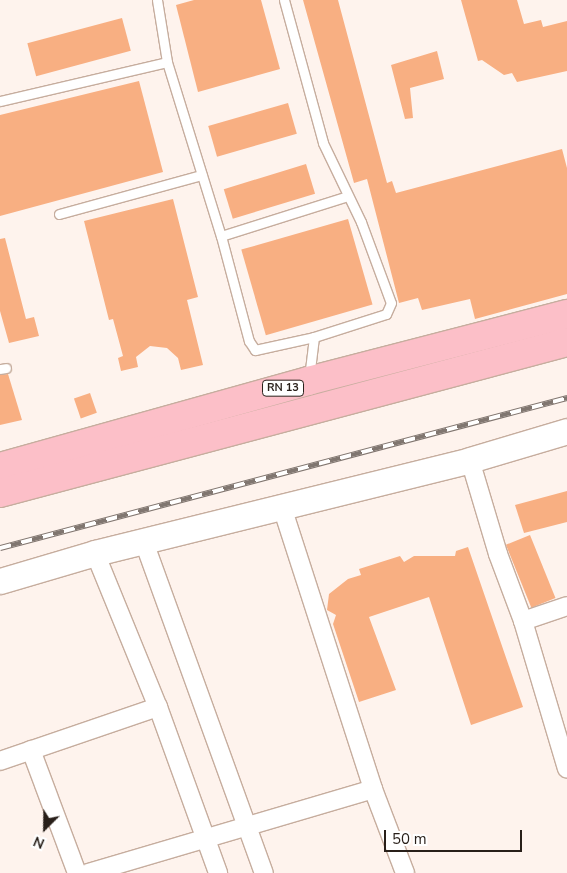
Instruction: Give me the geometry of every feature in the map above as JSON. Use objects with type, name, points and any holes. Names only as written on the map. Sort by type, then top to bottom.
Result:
[{"type":"main road","name":"RN 13","points":[[0,467],[308,381],[567,314]]},
{"type":"main road","name":"RN 13","points":[[0,493],[567,342]]},
{"type":"street","points":[[0,581],[96,553],[470,460],[567,431]]},
{"type":"street","points":[[470,460],[498,554],[523,621],[567,769]]},
{"type":"street","points":[[282,507],[373,789],[405,873]]},
{"type":"street","points":[[144,542],[264,873]]},
{"type":"street","points":[[96,553],[158,707],[218,873]]},
{"type":"street","points":[[523,621],[567,606]]},
{"type":"street","points":[[1,758],[31,750],[158,707]]},
{"type":"street","points":[[31,750],[77,873]]},
{"type":"street","points":[[88,873],[205,837],[247,828],[373,789]]},
{"type":"lane","points":[[157,0],[167,62],[221,236],[249,341],[255,350],[314,337],[390,310],[390,303],[361,222],[323,143],[284,0]]},
{"type":"lane","points":[[0,101],[167,62]]},
{"type":"lane","points":[[60,214],[202,175]]},
{"type":"lane","points":[[221,236],[348,196]]},
{"type":"lane","points":[[308,381],[314,337]]},
{"type":"building","points":[[194,0],[261,0],[280,69],[198,92],[176,5]]},
{"type":"building","points":[[303,0],[338,0],[387,183],[392,181],[396,193],[562,149],[567,168],[567,294],[475,319],[470,299],[422,310],[418,298],[399,303],[367,179],[354,183]]},
{"type":"building","points":[[461,0],[517,0],[524,24],[541,20],[543,27],[567,21],[567,71],[517,82],[512,73],[504,75],[482,60],[478,61]]},
{"type":"building","points":[[122,18],[131,51],[36,76],[27,43]]},
{"type":"building","points":[[437,51],[444,79],[410,88],[413,118],[405,119],[391,65]]},
{"type":"building","points":[[139,81],[163,172],[0,216],[0,115]]},
{"type":"building","points":[[288,103],[297,134],[217,157],[208,126]]},
{"type":"building","points":[[306,164],[315,194],[233,219],[224,189]]},
{"type":"building","points":[[173,199],[198,297],[187,300],[203,365],[181,370],[178,358],[167,348],[150,346],[136,357],[138,367],[121,371],[118,358],[123,356],[113,319],[109,320],[84,221]]},
{"type":"building","points":[[348,219],[373,305],[266,335],[241,250]]},
{"type":"building","points":[[5,238],[26,319],[34,317],[39,336],[9,343],[0,311],[0,239]]},
{"type":"building","points":[[8,374],[22,420],[0,425],[0,375]]},
{"type":"building","points":[[90,393],[97,413],[81,418],[74,399]]},
{"type":"building","points":[[567,491],[567,522],[524,533],[515,505]]},
{"type":"building","points":[[530,535],[555,598],[531,608],[506,545]]},
{"type":"building","points":[[468,547],[523,707],[471,725],[429,597],[369,617],[396,690],[359,702],[333,624],[336,615],[327,610],[329,594],[348,579],[361,575],[359,569],[400,556],[404,562],[414,556],[455,556],[456,551]]},
{"type":"railway","points":[[0,548],[567,398]]}]
